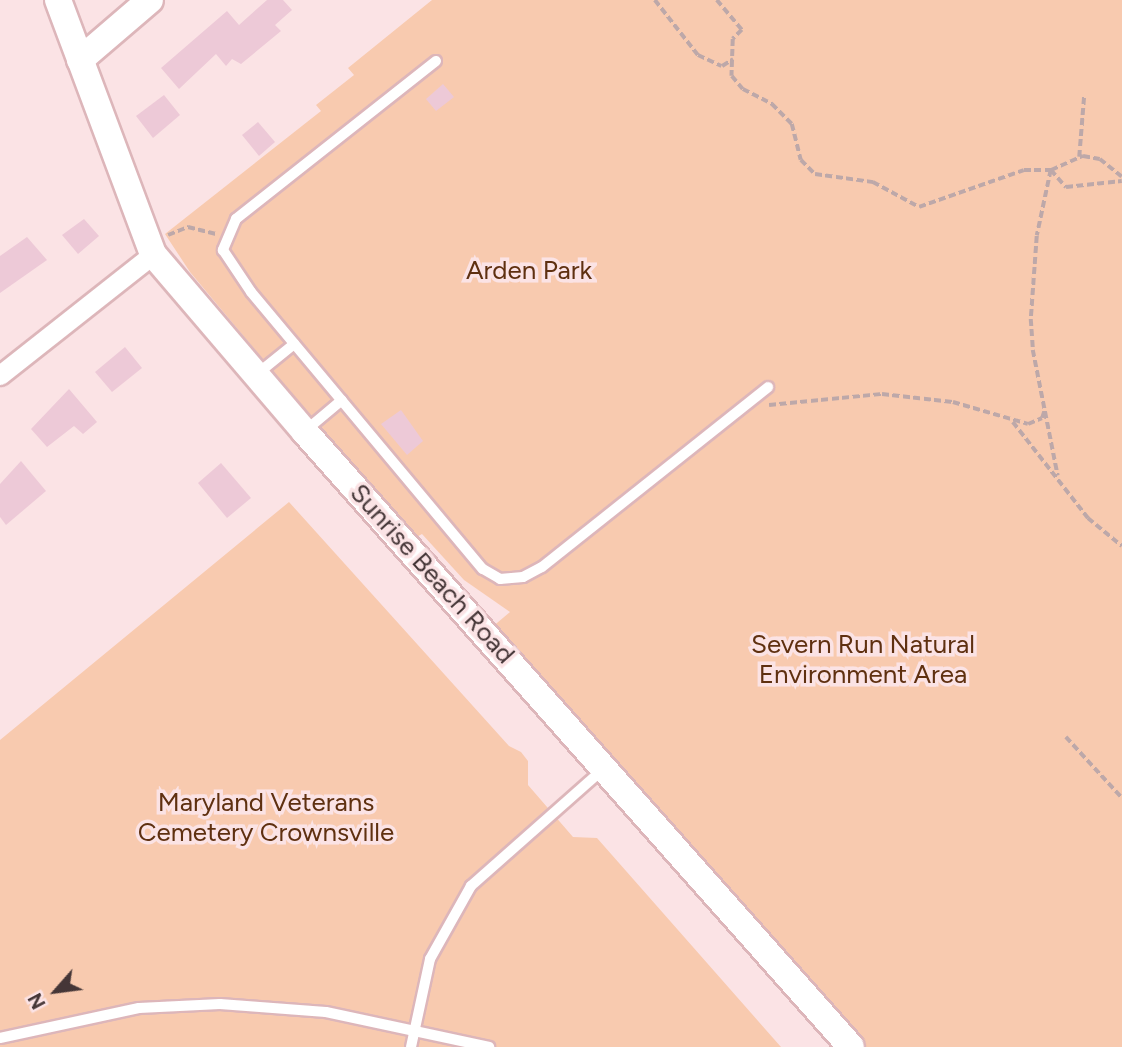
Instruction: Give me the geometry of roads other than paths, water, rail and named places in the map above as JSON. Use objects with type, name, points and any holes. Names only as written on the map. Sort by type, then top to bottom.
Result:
[{"type":"street","name":"Sunrise Beach Road","points":[[58,0],[141,230],[153,254],[304,432],[606,767],[851,1047]]},
{"type":"street","points":[[80,60],[150,0]]},
{"type":"street","points":[[0,375],[153,254]]},
{"type":"lane","points":[[436,61],[236,219],[225,238],[223,250],[230,265],[294,344],[483,569],[500,579],[523,577],[542,567],[768,387]]},
{"type":"lane","points":[[257,374],[294,344]]},
{"type":"lane","points":[[304,432],[342,400]]},
{"type":"lane","points":[[411,1047],[412,1028],[430,959],[471,886],[606,767]]},
{"type":"lane","points":[[0,1038],[139,1008],[219,1004],[326,1012],[412,1028],[489,1047]]},
{"type":"park label","name":"Arden Park","points":[[529,271]]},
{"type":"park label","name":"Severn Run Natural Environment Area","points":[[863,660]]},
{"type":"park label","name":"Maryland Veterans Cemetery Crownsville","points":[[266,818]]}]
